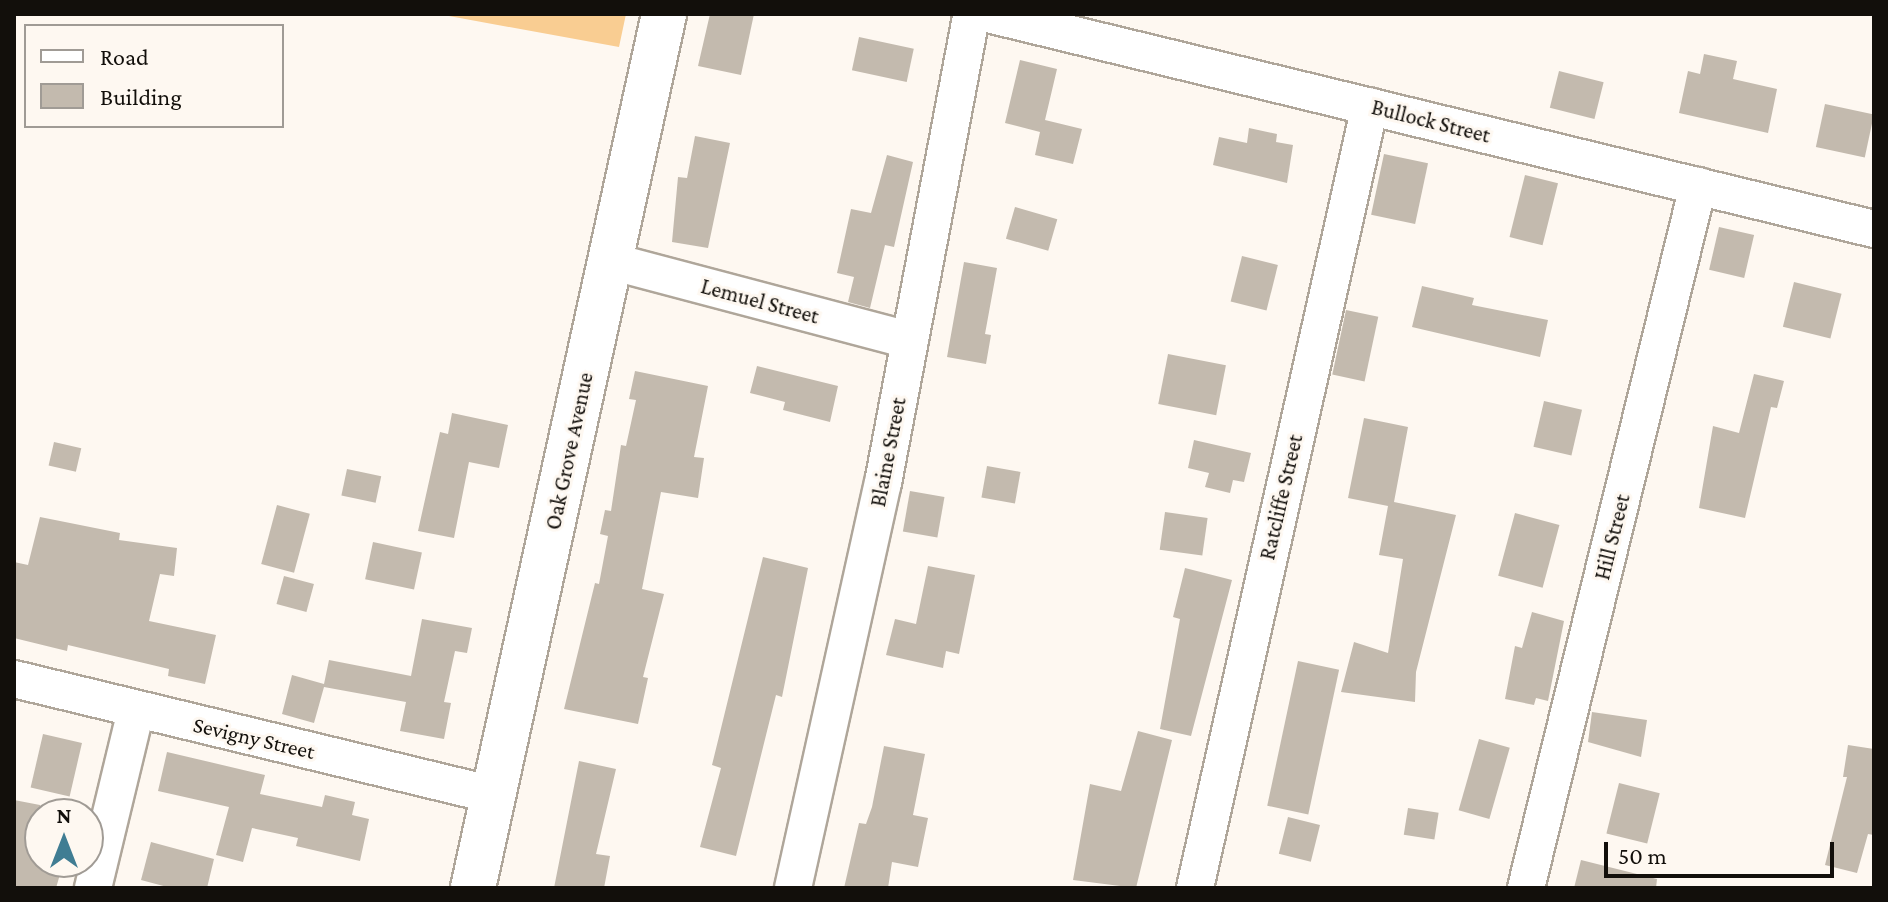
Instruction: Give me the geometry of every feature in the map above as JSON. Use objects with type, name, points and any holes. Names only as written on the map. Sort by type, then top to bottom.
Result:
[{"type":"street","name":"Oak Grove Avenue","points":[[473,888],[664,14]]},
{"type":"street","name":"Blaine Street","points":[[793,888],[910,340],[972,14]]},
{"type":"street","name":"Bullock Street","points":[[988,14],[1874,229]]},
{"type":"street","name":"Ratcliffe Street","points":[[1195,888],[1370,106]]},
{"type":"street","name":"Hill Street","points":[[1526,888],[1698,186]]},
{"type":"street","name":"Lemuel Street","points":[[610,261],[910,340]]},
{"type":"street","name":"Sevigny Street","points":[[14,679],[494,795]]},
{"type":"street","points":[[93,888],[136,710]]},
{"type":"shaded area","points":[[438,14],[626,14],[619,47]]},
{"type":"building","points":[[710,14],[754,14],[741,75],[698,66]]},
{"type":"building","points":[[859,37],[914,49],[907,82],[852,70]]},
{"type":"building","points":[[1704,54],[1737,61],[1733,79],[1777,89],[1768,133],[1679,113],[1688,71],[1700,74]]},
{"type":"building","points":[[1020,60],[1057,69],[1045,120],[1082,129],[1073,164],[1035,155],[1040,132],[1005,123]]},
{"type":"building","points":[[1559,71],[1604,82],[1594,119],[1550,108]]},
{"type":"building","points":[[1825,104],[1874,114],[1865,157],[1816,147]]},
{"type":"building","points":[[1249,128],[1277,134],[1276,142],[1293,145],[1287,183],[1213,165],[1219,137],[1247,143]]},
{"type":"building","points":[[695,136],[730,143],[708,248],[672,242],[678,177],[687,178]]},
{"type":"building","points":[[1384,154],[1428,163],[1415,224],[1371,215]]},
{"type":"building","points":[[887,155],[913,162],[894,247],[885,245],[870,308],[848,302],[854,277],[837,273],[851,209],[871,213]]},
{"type":"building","points":[[1525,175],[1558,183],[1543,245],[1510,237]]},
{"type":"building","points":[[1015,207],[1057,219],[1048,251],[1006,239]]},
{"type":"building","points":[[1719,227],[1754,235],[1744,278],[1709,270]]},
{"type":"building","points":[[1242,256],[1278,265],[1267,311],[1231,302]]},
{"type":"building","points":[[964,262],[997,268],[985,334],[991,335],[986,364],[947,357]]},
{"type":"building","points":[[1794,282],[1842,294],[1830,338],[1783,327]]},
{"type":"building","points":[[1422,286],[1474,298],[1472,305],[1548,320],[1540,357],[1412,327]]},
{"type":"building","points":[[1346,310],[1378,317],[1365,381],[1332,375]]},
{"type":"building","points":[[1168,354],[1226,365],[1216,415],[1158,404]]},
{"type":"building","points":[[757,366],[838,386],[830,422],[783,410],[785,402],[750,393]]},
{"type":"building","points":[[635,371],[708,386],[694,457],[704,458],[698,498],[661,492],[642,589],[664,594],[643,677],[648,678],[638,724],[564,709],[595,583],[599,584],[608,536],[600,534],[605,510],[611,511],[621,445],[626,446],[636,400],[629,399]]},
{"type":"building","points":[[1754,374],[1784,381],[1777,408],[1771,407],[1745,518],[1699,508],[1713,426],[1739,433]]},
{"type":"building","points":[[1544,401],[1582,410],[1571,456],[1533,447]]},
{"type":"building","points":[[452,413],[508,425],[499,468],[469,462],[454,538],[418,531],[440,432],[448,434]]},
{"type":"building","points":[[1364,418],[1408,427],[1394,502],[1456,515],[1416,672],[1415,702],[1341,692],[1354,642],[1388,653],[1403,559],[1379,555],[1388,506],[1348,498]]},
{"type":"building","points":[[1194,440],[1251,453],[1244,482],[1233,480],[1230,493],[1205,487],[1209,473],[1188,468]]},
{"type":"building","points":[[54,442],[81,448],[76,472],[49,465]]},
{"type":"building","points":[[987,466],[1020,472],[1015,503],[981,498]]},
{"type":"building","points":[[347,469],[381,476],[376,503],[341,495]]},
{"type":"building","points":[[910,491],[944,497],[937,537],[903,531]]},
{"type":"building","points":[[277,505],[310,514],[294,573],[261,564]]},
{"type":"building","points":[[1165,512],[1208,518],[1202,556],[1160,550]]},
{"type":"building","points":[[1515,513],[1559,525],[1543,588],[1498,576]]},
{"type":"building","points":[[40,517],[120,533],[119,540],[177,548],[174,576],[160,574],[149,621],[216,635],[205,684],[168,676],[169,669],[68,645],[67,651],[14,638],[14,562],[28,565]]},
{"type":"building","points":[[373,542],[422,552],[414,590],[365,579]]},
{"type":"building","points":[[763,557],[808,568],[782,697],[776,695],[736,856],[700,847],[721,768],[712,765]]},
{"type":"building","points":[[928,566],[975,575],[959,654],[946,651],[943,668],[886,655],[895,619],[916,624]]},
{"type":"building","points":[[1185,568],[1232,580],[1191,736],[1160,729],[1180,619],[1173,617]]},
{"type":"building","points":[[284,576],[314,584],[306,612],[276,604]]},
{"type":"building","points":[[1532,612],[1564,621],[1548,701],[1536,698],[1534,705],[1505,699],[1515,646],[1522,648]]},
{"type":"building","points":[[422,619],[472,628],[467,653],[455,651],[444,702],[451,703],[444,739],[400,731],[406,702],[324,687],[314,723],[282,714],[292,675],[324,684],[329,660],[411,676]]},
{"type":"building","points":[[1298,661],[1339,670],[1308,814],[1267,806]]},
{"type":"building","points":[[1592,712],[1647,720],[1641,757],[1588,742]]},
{"type":"building","points":[[1138,731],[1172,740],[1136,888],[1073,880],[1090,784],[1121,791]]},
{"type":"building","points":[[43,734],[82,743],[70,797],[31,788]]},
{"type":"building","points":[[1479,739],[1510,748],[1489,819],[1459,810]]},
{"type":"building","points":[[1848,745],[1874,749],[1874,835],[1868,834],[1857,873],[1825,865],[1847,777],[1843,777]]},
{"type":"building","points":[[884,746],[925,754],[913,815],[928,818],[918,867],[892,862],[888,888],[844,888],[859,823],[866,824],[872,807]]},
{"type":"building","points":[[167,752],[265,775],[260,794],[322,807],[325,795],[355,802],[352,815],[369,819],[360,861],[296,846],[298,838],[252,828],[243,862],[216,855],[229,807],[158,791]]},
{"type":"building","points":[[579,761],[616,769],[596,854],[610,856],[604,888],[554,888]]},
{"type":"building","points":[[1619,783],[1660,793],[1647,844],[1606,833]]},
{"type":"building","points":[[14,800],[24,802],[24,878],[59,878],[56,888],[14,888]]},
{"type":"building","points":[[1408,808],[1439,813],[1434,840],[1404,835]]},
{"type":"building","points":[[1288,817],[1320,825],[1311,862],[1279,854]]},
{"type":"building","points":[[151,842],[214,859],[207,888],[171,888],[141,880]]},
{"type":"building","points":[[1581,860],[1657,879],[1656,888],[1574,888]]}]
